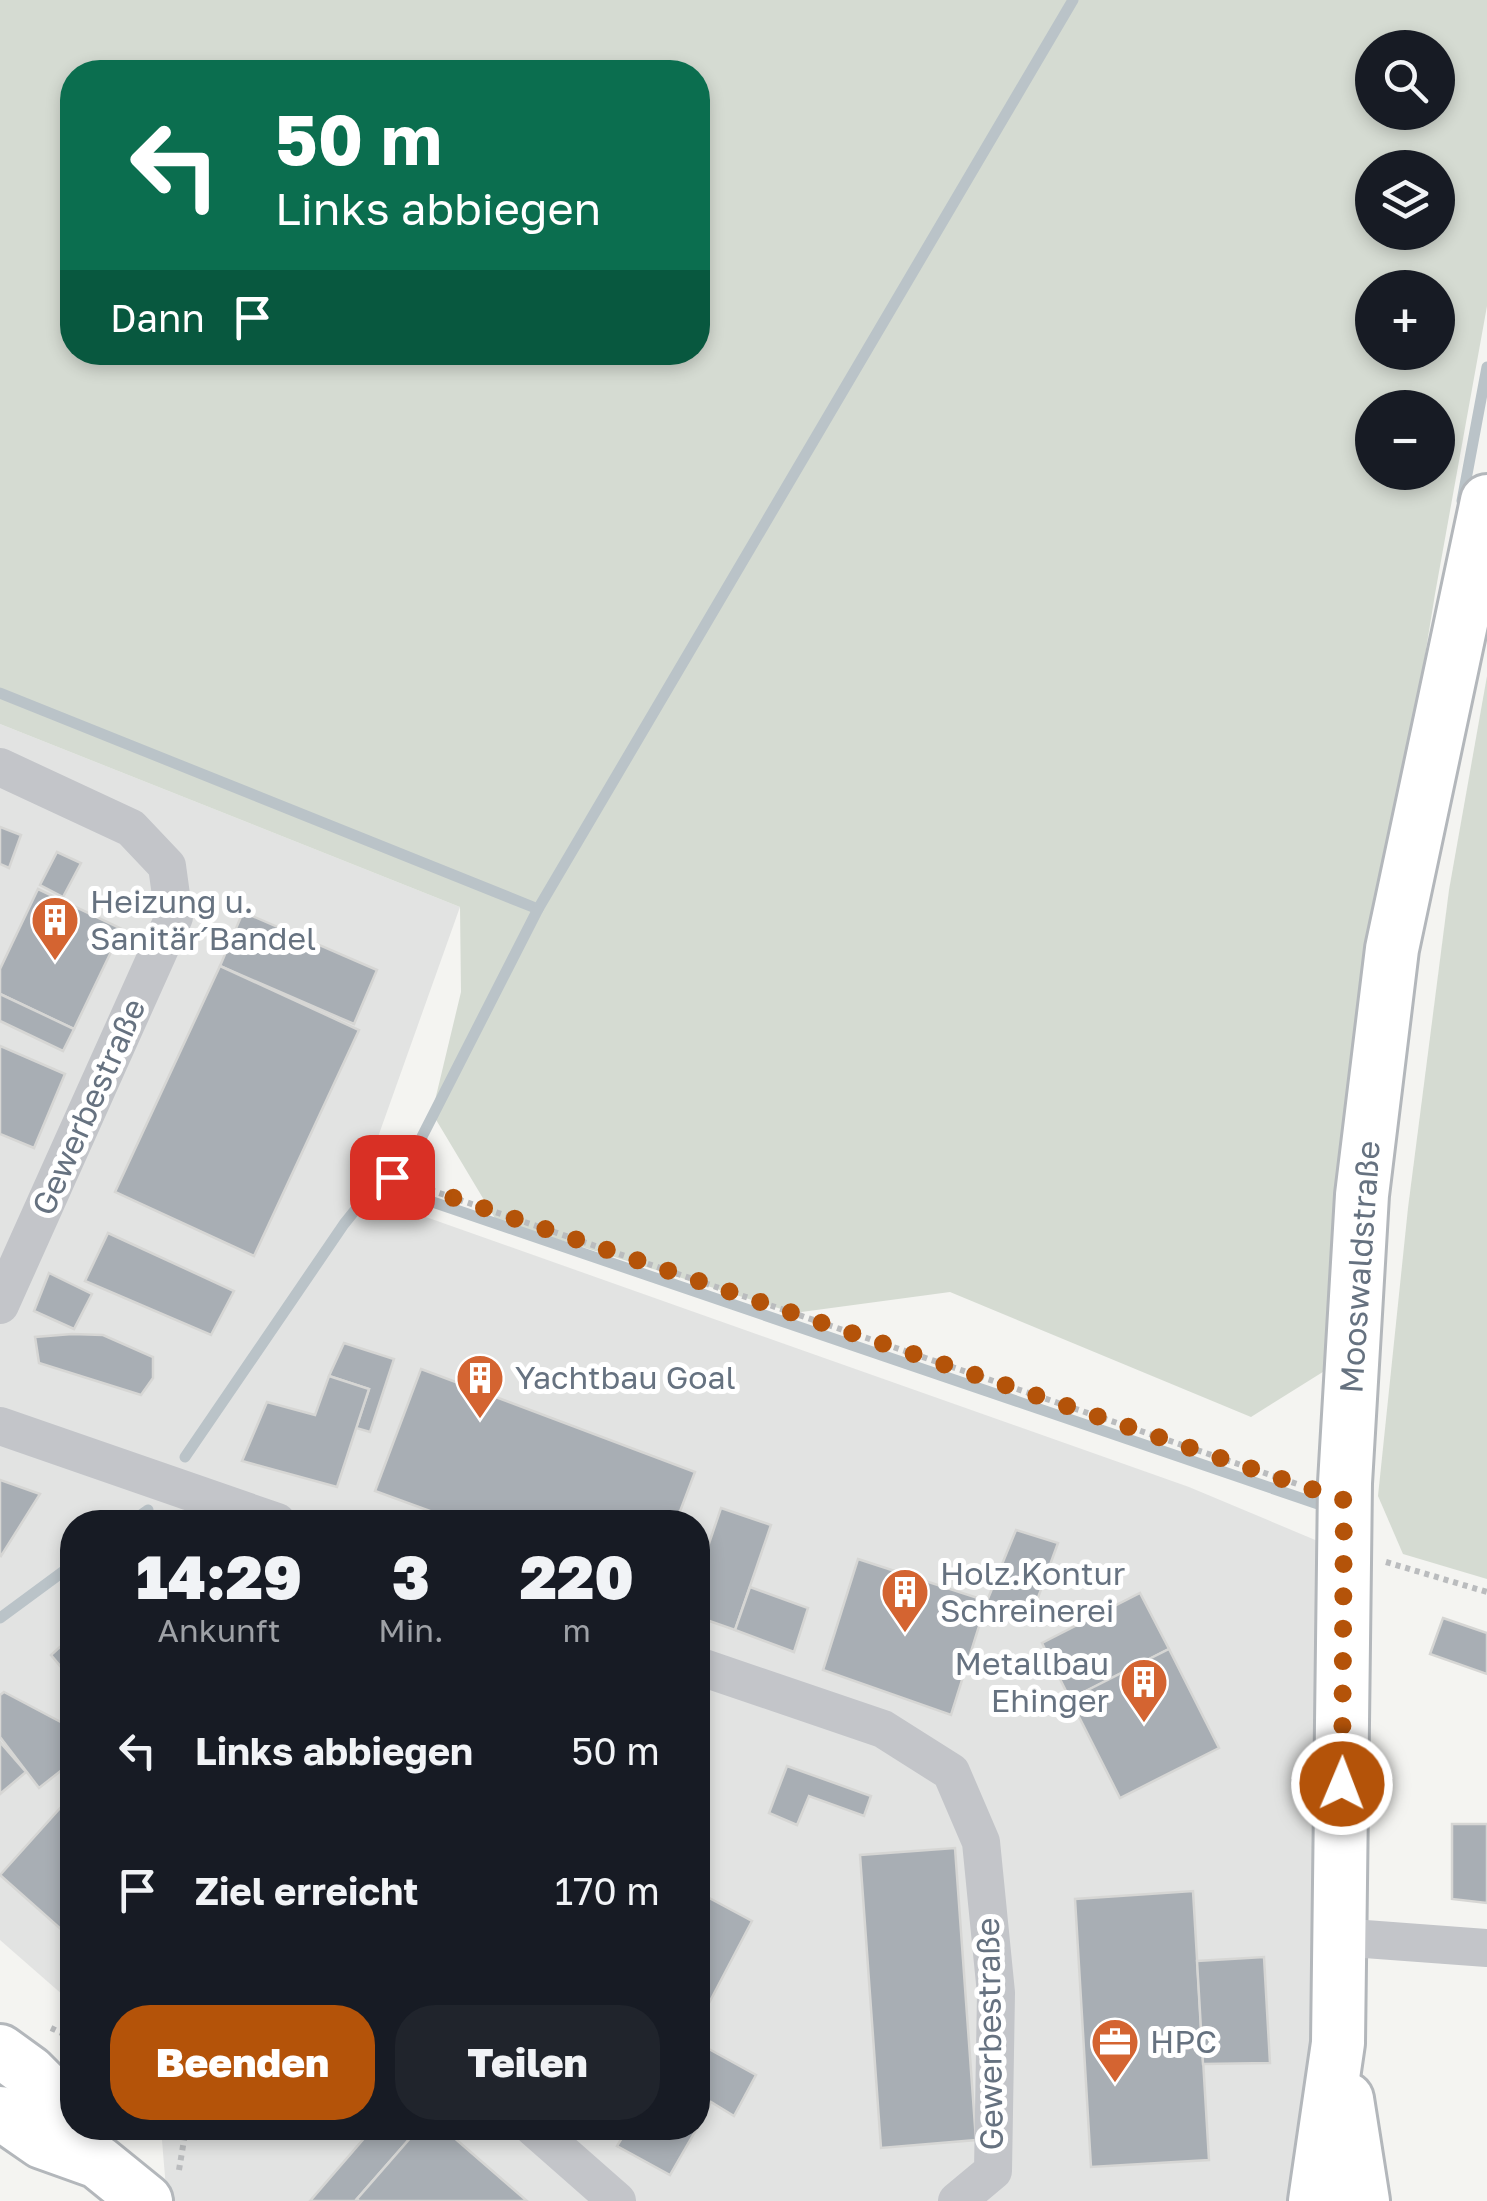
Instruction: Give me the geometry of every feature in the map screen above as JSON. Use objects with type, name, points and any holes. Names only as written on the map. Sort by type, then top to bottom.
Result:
[{"type":"main road","name":"Mooswaldstraße","points":[[1316,2201],[1338,2044],[1344,1500],[1362,1196],[1392,949],[1487,501]]},
{"type":"main road","name":"Mooswaldstraße","points":[[1338,2044],[1363,2201]]},
{"type":"main road","points":[[0,2051],[60,2103]]},
{"type":"main road","points":[[0,2113],[42,2142],[89,2145],[161,2192]]},
{"type":"street","name":"Gewerbestraße","points":[[0,767],[131,828],[167,866],[174,916],[0,1305]]},
{"type":"street","points":[[0,1426],[242,1510]]},
{"type":"street","name":"Gewerbestraße","points":[[710,1670],[883,1729],[950,1772],[980,1842],[996,1993],[993,2171],[957,2201]]},
{"type":"street","points":[[1338,1936],[1487,1948]]},
{"type":"street","points":[[548,2140],[617,2201]]},
{"type":"path","points":[[392,1177],[1344,1500]]},
{"type":"path","points":[[1384,1562],[1487,1592]]},
{"type":"path","points":[[161,2192],[181,2140]]},
{"type":"shaded area","points":[[0,0],[1487,0],[1487,306],[1455,483],[1455,390],[1355,390],[1355,490],[1454,490],[1392,859],[1326,1370],[1251,1417],[950,1292],[794,1313],[496,1220],[432,1113],[461,992],[460,907],[0,724]]},
{"type":"shaded area","points":[[1487,676],[1487,1579],[1403,1554],[1378,1496],[1408,1208],[1449,890]]},
{"type":"shaded area","points":[[0,724],[460,907],[358,1193],[1189,1487],[1320,1542],[1319,2102],[1307,2201],[167,2201],[162,2140],[710,2140],[710,1510],[60,1510],[60,1992],[0,1940]]},
{"type":"building","points":[[0,827],[21,835],[9,868],[0,864]]},
{"type":"building","points":[[57,852],[81,863],[63,897],[40,885]]},
{"type":"building","name":"Heizung u. Sanitär´Bandel","points":[[38,889],[122,929],[74,1029],[0,994],[0,969]]},
{"type":"building","points":[[243,912],[377,970],[354,1024],[220,966]]},
{"type":"building","points":[[220,966],[359,1030],[254,1256],[115,1192]]},
{"type":"building","points":[[0,994],[74,1029],[63,1051],[0,1021]]},
{"type":"building","points":[[0,1046],[65,1074],[34,1148],[0,1134]]},
{"type":"building","points":[[108,1233],[234,1291],[211,1335],[85,1281]]},
{"type":"building","points":[[49,1273],[92,1294],[74,1329],[34,1311]]},
{"type":"building","points":[[103,1335],[153,1357],[153,1378],[141,1395],[39,1363],[35,1337]]},
{"type":"building","points":[[344,1343],[394,1359],[370,1432],[356,1428],[369,1389],[329,1376]]},
{"type":"building","name":"Yachtbau Goal","points":[[421,1369],[695,1472],[681,1510],[427,1510],[375,1491]]},
{"type":"building","points":[[329,1376],[369,1389],[337,1487],[242,1461],[267,1402],[315,1415]]},
{"type":"building","points":[[0,1480],[40,1494],[1,1556],[0,1555]]},
{"type":"building","points":[[721,1508],[771,1525],[735,1630],[710,1621],[710,1541]]},
{"type":"building","points":[[1016,1530],[1058,1543],[1032,1614],[987,1601]]},
{"type":"building","name":"Holz.Kontur Schreinerei","points":[[858,1559],[987,1601],[951,1715],[823,1670]]},
{"type":"building","points":[[750,1587],[808,1608],[794,1652],[735,1630]]},
{"type":"building","points":[[1140,1593],[1169,1649],[1070,1699],[1042,1643]]},
{"type":"building","points":[[1443,1618],[1487,1633],[1487,1674],[1430,1654]]},
{"type":"building","points":[[60,1647],[60,1666],[51,1655]]},
{"type":"building","name":"Metallbau Ehinger","points":[[1169,1649],[1219,1748],[1120,1798],[1070,1699]]},
{"type":"building","points":[[4,1692],[60,1722],[60,1771],[39,1788],[0,1737],[0,1695]]},
{"type":"building","points":[[0,1742],[26,1772],[0,1794]]},
{"type":"building","points":[[787,1766],[871,1796],[864,1816],[809,1796],[797,1825],[769,1813]]},
{"type":"building","points":[[60,1808],[60,1928],[0,1875]]},
{"type":"building","points":[[1452,1824],[1487,1824],[1487,1903],[1452,1899]]},
{"type":"building","points":[[955,1848],[976,2140],[881,2148],[860,1855]]},
{"type":"building","points":[[1193,1891],[1209,2160],[1091,2167],[1075,1899]]},
{"type":"building","points":[[710,1898],[752,1921],[710,2001]]},
{"type":"building","points":[[1264,1957],[1270,2063],[1203,2064],[1197,1961]]},
{"type":"building","points":[[710,2050],[756,2075],[734,2116],[711,2102]]},
{"type":"building","points":[[363,2140],[408,2140],[355,2201],[310,2201]]},
{"type":"building","points":[[409,2140],[457,2140],[527,2201],[359,2201]]},
{"type":"building","points":[[621,2140],[690,2140],[670,2175],[617,2146]]},
{"type":"waterway","points":[[405,1170],[538,909],[1073,0]]},
{"type":"waterway","points":[[1462,501],[1487,367]]},
{"type":"waterway","points":[[0,693],[538,909]]},
{"type":"waterway","points":[[185,1457],[344,1224],[377,1183],[1324,1506]]},
{"type":"waterway","points":[[0,1618],[60,1574]]},
{"type":"place","name":"Heizung u. Sanitär´Bandel","points":[[55,962]]},
{"type":"place","name":"Yachtbau Goal","points":[[480,1420]]},
{"type":"place","name":"Holz.Kontur Schreinerei","points":[[905,1634]]},
{"type":"place","name":"Metallbau Ehinger","points":[[1144,1724]]},
{"type":"place","name":"HPC","points":[[1115,2084]]},
{"type":"route","points":[[392,1177],[1344,1500],[1342,1784]]}]
